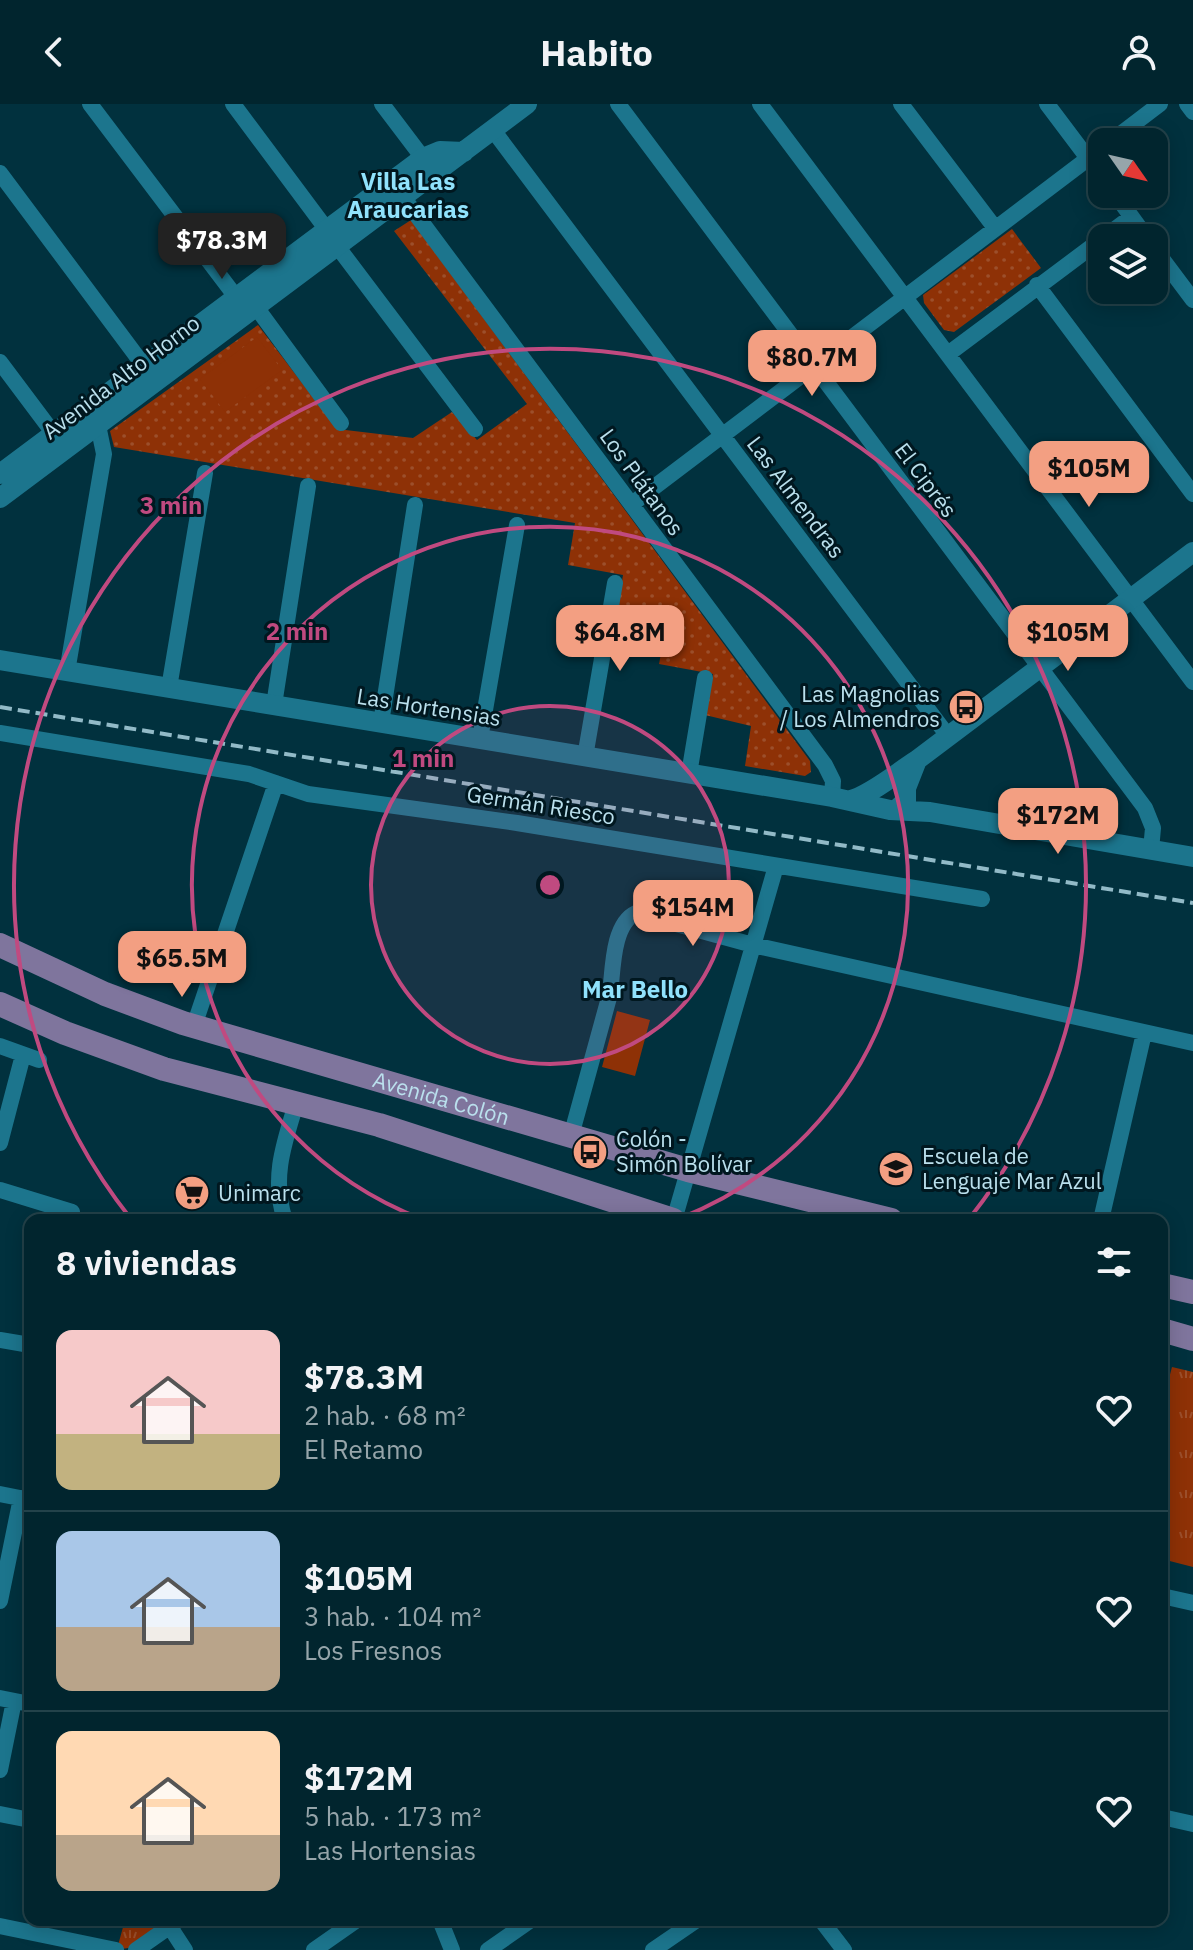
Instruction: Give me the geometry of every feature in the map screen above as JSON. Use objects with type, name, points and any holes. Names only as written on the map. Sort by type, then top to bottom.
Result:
[{"type":"main road","name":"Avenida Colón","points":[[0,945],[105,994],[194,1026],[688,1170],[867,1214]]},
{"type":"main road","name":"Avenida Colón","points":[[0,1004],[137,1059],[379,1125],[655,1214]]},
{"type":"main road","points":[[1168,1286],[1193,1292]]},
{"type":"main road","points":[[1168,1332],[1193,1339]]},
{"type":"street","points":[[90,104],[236,297]]},
{"type":"street","points":[[233,104],[475,429]]},
{"type":"street","points":[[382,104],[429,166]]},
{"type":"street","name":"Avenida Alto Horno","points":[[0,498],[256,307],[332,238],[429,166],[464,152],[527,104]]},
{"type":"street","name":"El Ciprés","points":[[618,104],[1149,814],[1153,828],[1151,850]]},
{"type":"street","points":[[760,104],[1193,682]]},
{"type":"street","points":[[901,104],[995,228]]},
{"type":"street","points":[[632,504],[1088,158],[1047,104]]},
{"type":"street","points":[[1128,128],[1160,104]]},
{"type":"street","points":[[1187,104],[1193,112]]},
{"type":"street","name":"Las Almendras","points":[[493,130],[948,736]]},
{"type":"street","name":"Avenida Alto Horno","points":[[0,474],[236,297],[403,197],[429,166]]},
{"type":"street","points":[[0,173],[144,366]]},
{"type":"street","name":"Los Plátanos","points":[[403,197],[825,765],[841,799]]},
{"type":"street","points":[[1124,208],[1135,224]]},
{"type":"street","points":[[948,354],[1130,218]]},
{"type":"street","points":[[1168,267],[1193,300]]},
{"type":"street","points":[[1037,285],[1193,494]]},
{"type":"street","points":[[256,307],[341,423]]},
{"type":"street","points":[[0,362],[54,434]]},
{"type":"street","points":[[67,672],[104,454],[98,425]]},
{"type":"street","points":[[169,688],[205,473]]},
{"type":"street","points":[[274,705],[308,486]]},
{"type":"street","points":[[381,723],[415,505]]},
{"type":"street","points":[[480,739],[517,525]]},
{"type":"street","points":[[892,794],[917,760],[1193,552]]},
{"type":"street","points":[[585,757],[615,583]]},
{"type":"street","name":"Las Hortensias","points":[[0,660],[841,799],[892,794],[930,812],[1193,857]]},
{"type":"street","points":[[689,774],[705,678]]},
{"type":"street","name":"Germán Riesco","points":[[0,733],[249,774],[308,794],[517,823],[982,899]]},
{"type":"street","points":[[194,1026],[276,783]]},
{"type":"street","points":[[676,1214],[776,866]]},
{"type":"street","points":[[571,1136],[610,994],[611,971],[629,916],[643,913],[753,945],[1193,1043]]},
{"type":"street","points":[[1102,1214],[1144,1033]]},
{"type":"street","points":[[0,1046],[31,1058],[0,1143]]},
{"type":"street","points":[[284,1214],[279,1185],[280,1151],[296,1104]]},
{"type":"street","points":[[0,1190],[72,1212]]},
{"type":"street","points":[[0,1340],[24,1344]]},
{"type":"street","points":[[0,1494],[24,1499]]},
{"type":"street","points":[[0,1601],[24,1507]]},
{"type":"street","points":[[1168,1597],[1193,1603]]},
{"type":"street","points":[[0,1770],[15,1701]]},
{"type":"street","points":[[0,1814],[24,1819]]},
{"type":"street","points":[[1168,1818],[1193,1824]]},
{"type":"street","points":[[0,1926],[116,1950]]},
{"type":"street","points":[[136,1950],[170,1926]]},
{"type":"street","points":[[175,1926],[185,1950]]},
{"type":"street","points":[[314,1950],[348,1926]]},
{"type":"street","points":[[442,1926],[452,1950]]},
{"type":"street","points":[[488,1950],[522,1926]]},
{"type":"street","points":[[653,1950],[688,1926]]},
{"type":"street","points":[[824,1926],[836,1947]]},
{"type":"green space","points":[[411,220],[810,761],[811,772],[805,776],[745,766],[751,726],[705,715],[713,674],[659,664],[667,623],[617,613],[623,575],[568,565],[575,523],[114,447],[110,431],[258,325],[337,429],[413,438],[452,412],[477,440],[527,404],[394,231]]},
{"type":"green space","points":[[1012,229],[1041,268],[954,332],[944,330],[924,303],[923,295]]},
{"type":"green space","points":[[257,337],[282,370],[225,412],[200,379]]},
{"type":"green space","points":[[617,1011],[650,1020],[635,1076],[602,1067]]},
{"type":"green space","points":[[1172,1367],[1193,1372],[1193,1567],[1168,1561],[1168,1382]]},
{"type":"green space","points":[[123,1926],[168,1926],[141,1944],[117,1949]]},
{"type":"railway","points":[[0,707],[1193,903]]},
{"type":"place","name":"Las Magnolias / Los Almendros","points":[[966,707]]},
{"type":"place","name":"Colón - Simón Bolívar","points":[[590,1152]]},
{"type":"place","name":"Escuela de Lenguaje Mar Azul","points":[[896,1169]]},
{"type":"place","name":"Unimarc","points":[[192,1193]]},
{"type":"district","name":"Villa Las Araucarias","points":[[408,196]]},
{"type":"district","name":"Mar Bello","points":[[635,990]]}]
